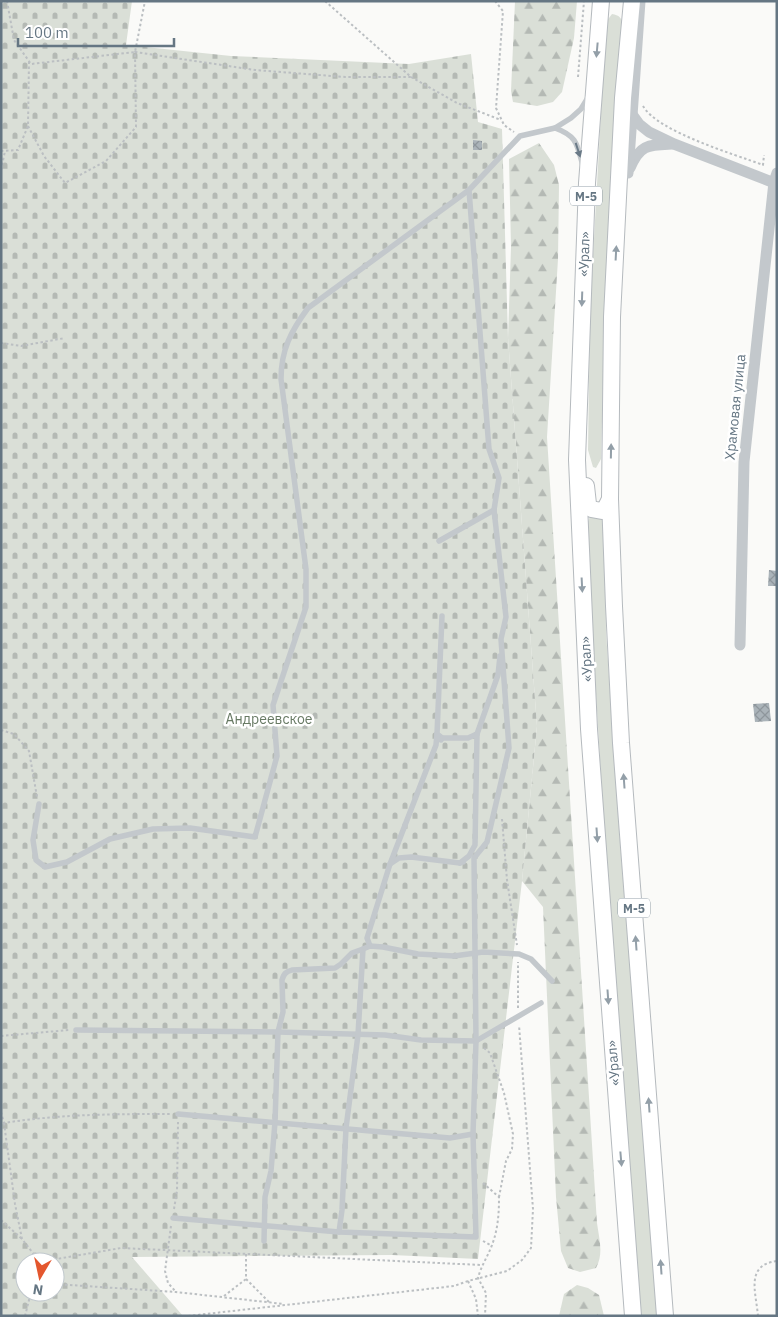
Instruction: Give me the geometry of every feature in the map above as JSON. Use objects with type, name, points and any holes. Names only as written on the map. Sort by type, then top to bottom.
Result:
[{"type":"main road","name":"«Урал»","points":[[601,1],[587,183],[578,390],[577,470],[589,729],[633,1316]]},
{"type":"main road","name":"М-5","points":[[632,1],[623,98],[612,317],[610,500],[621,743],[665,1316]]},
{"type":"main road","points":[[578,390],[583,397],[585,407],[586,492],[588,504],[591,510],[602,511],[610,500]]},
{"type":"street","points":[[628,173],[640,1]]},
{"type":"street","points":[[631,113],[639,124],[650,132],[674,144],[776,180]]},
{"type":"street","points":[[618,216],[628,173],[635,156],[643,148],[652,145],[674,144]]},
{"type":"street","name":"Храмовая улица","points":[[740,645],[744,462],[776,180]]},
{"type":"lane","points":[[38,804],[33,840],[36,860],[46,867],[68,862],[110,839],[153,829],[190,828],[255,837],[277,756],[273,705],[306,606],[306,569],[281,379],[281,361],[292,330],[308,308],[469,190],[520,136],[555,128],[571,118],[581,109],[594,88]]},
{"type":"lane","points":[[555,128],[567,132],[573,138],[578,147],[587,183]]},
{"type":"lane","points":[[460,863],[469,856],[474,845],[477,734],[498,675],[506,617],[494,510],[499,478],[490,449],[469,190]]},
{"type":"lane","points":[[439,542],[494,510]]},
{"type":"lane","points":[[370,946],[367,938],[390,864],[440,736],[442,616]]},
{"type":"lane","points":[[390,864],[399,858],[411,857],[460,863],[474,858],[487,842],[509,748],[502,639]]},
{"type":"lane","points":[[440,736],[468,738],[477,734]]},
{"type":"lane","points":[[173,1218],[339,1232],[476,1237],[473,1134],[476,1041],[474,858]]},
{"type":"lane","points":[[264,1241],[265,1197],[271,1171],[275,1122],[278,1032],[283,1012],[282,980],[286,972],[334,968],[342,964],[352,954],[370,946],[418,954],[454,956],[475,953],[518,954],[531,959],[552,981]]},
{"type":"lane","points":[[339,1232],[342,1210],[346,1128],[358,1035],[363,949]]},
{"type":"lane","points":[[76,1030],[278,1032],[385,1035],[421,1040],[476,1041],[541,1002]]},
{"type":"lane","points":[[178,1114],[450,1138],[473,1134]]},
{"type":"path","points":[[7,1],[14,40],[31,64],[135,52],[255,70],[345,77],[412,77]]},
{"type":"path","points":[[28,126],[44,156],[65,183],[106,161],[136,127],[135,52],[144,1]]},
{"type":"path","points":[[325,1],[412,77],[457,103],[501,120]]},
{"type":"path","points":[[495,1],[504,11],[496,108],[504,125],[520,136]]},
{"type":"path","points":[[578,77],[584,1]]},
{"type":"path","points":[[1,151],[18,150],[28,126],[29,61]]},
{"type":"path","points":[[642,105],[647,112],[666,126],[701,142],[763,165],[764,155]]},
{"type":"path","points":[[1,170],[5,151]]},
{"type":"path","points":[[1,343],[21,346],[65,338]]},
{"type":"path","points":[[1,730],[14,734],[29,751],[38,804]]},
{"type":"path","points":[[188,1316],[454,1286],[468,1280],[507,1271],[522,1260],[531,1248],[533,1209],[518,1016],[518,954],[506,880],[502,818]]},
{"type":"path","points":[[1,1036],[76,1030]]},
{"type":"path","points":[[476,1041],[490,1053],[504,1093],[513,1134],[512,1149],[506,1161],[499,1198],[499,1219],[492,1246],[481,1265],[478,1278],[486,1293],[485,1316]]},
{"type":"path","points":[[1,1112],[22,1239]]},
{"type":"path","points":[[4,1123],[91,1114],[178,1114],[177,1191],[165,1271],[168,1284],[176,1292]]},
{"type":"path","points":[[474,1175],[499,1198]]},
{"type":"path","points":[[1,1220],[22,1239],[32,1252]]},
{"type":"path","points":[[476,1237],[492,1246]]},
{"type":"path","points":[[65,1258],[121,1248],[481,1265]]},
{"type":"path","points":[[246,1254],[246,1279],[269,1302]]},
{"type":"path","points":[[758,1316],[755,1276],[760,1266],[768,1262],[777,1261]]},
{"type":"path","points":[[223,1297],[246,1279]]},
{"type":"path","points":[[468,1280],[476,1299],[478,1316]]},
{"type":"path","points":[[65,1285],[176,1292],[290,1304]]},
{"type":"path","points":[[25,1316],[28,1302]]},
{"type":"green space","name":"Андреевское","points":[[1,1],[132,1],[126,45],[231,56],[409,64],[471,54],[478,122],[502,129],[508,338],[537,726],[522,881],[478,1259],[392,1255],[132,1257],[183,1316],[1,1316]]},
{"type":"green space","points":[[515,1],[577,1],[574,38],[562,92],[553,102],[537,106],[513,102],[511,91]]},
{"type":"green space","points":[[612,14],[620,17],[623,25],[604,343],[601,459],[596,468],[593,467],[588,450],[590,311],[606,22]]},
{"type":"green space","points":[[539,143],[554,165],[559,185],[558,259],[547,437],[600,1246],[600,1257],[596,1268],[580,1272],[568,1268],[561,1251],[556,1197],[543,907],[522,881],[537,726],[508,338],[511,247],[509,159]]},
{"type":"green space","points":[[590,516],[601,517],[605,529],[606,632],[620,841],[658,1316],[639,1316],[613,975],[586,528]]},
{"type":"green space","points":[[577,1285],[588,1288],[599,1295],[604,1316],[559,1316],[564,1294]]},
{"type":"building","points":[[473,140],[482,141],[482,150],[473,150]]},
{"type":"building","points":[[769,570],[777,571],[777,586],[768,586]]},
{"type":"building","points":[[769,703],[771,721],[755,722],[753,704]]}]
